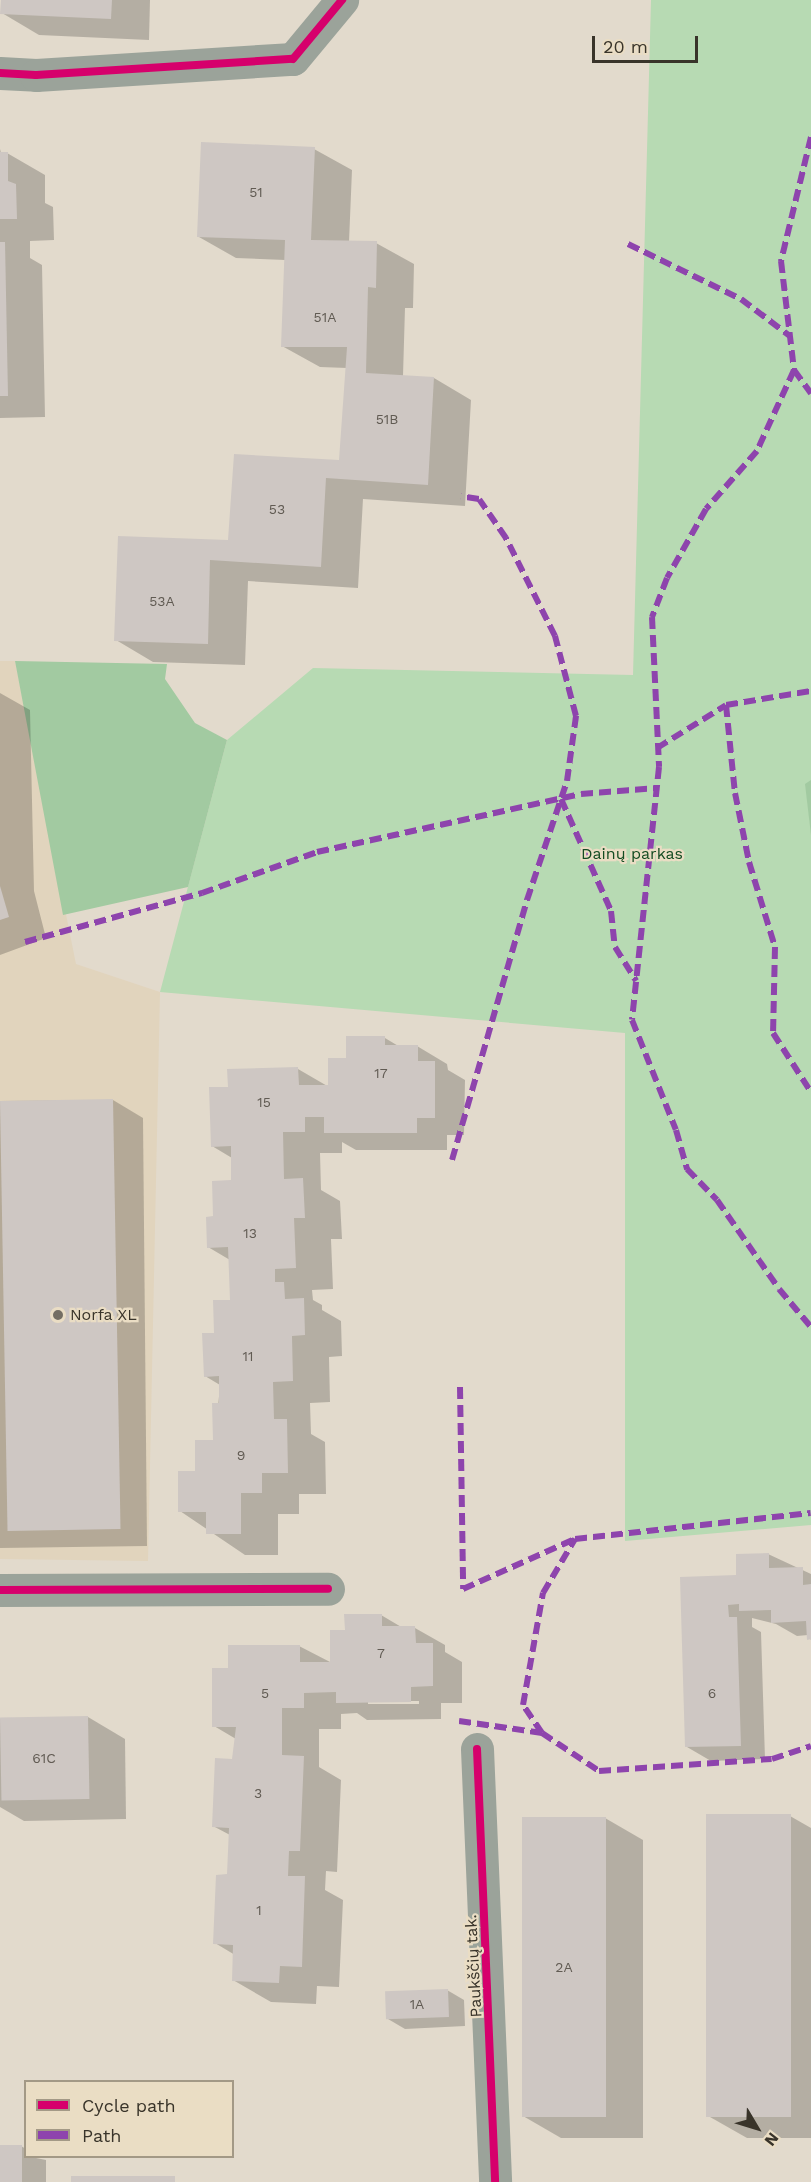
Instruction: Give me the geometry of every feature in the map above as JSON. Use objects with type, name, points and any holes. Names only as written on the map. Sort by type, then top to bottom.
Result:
[{"type":"street","points":[[0,73],[36,75],[293,59],[342,0]]},
{"type":"street","points":[[0,1590],[328,1589]]},
{"type":"street","name":"Paukščių tak.","points":[[477,1749],[495,2182]]},
{"type":"shaded area","points":[[0,661],[15,661],[76,964],[160,992],[148,1561],[0,1559]]},
{"type":"green space","name":"Dainų parkas","points":[[651,0],[811,0],[811,1525],[625,1541],[625,1033],[160,992],[227,740],[313,668],[633,675]]},
{"type":"green space","points":[[15,661],[167,664],[165,679],[195,723],[227,740],[188,887],[63,915]]},
{"type":"green space","points":[[811,780],[811,835],[805,784]]},
{"type":"building","points":[[1,0],[112,0],[111,19],[0,14]]},
{"type":"building","points":[[201,142],[315,147],[311,240],[377,241],[376,288],[368,287],[366,373],[434,377],[428,485],[326,478],[321,567],[210,560],[208,644],[114,641],[118,536],[228,540],[234,454],[339,460],[347,347],[281,347],[285,240],[197,237]]},
{"type":"building","points":[[0,152],[8,152],[8,181],[16,184],[17,219],[0,219]]},
{"type":"building","points":[[0,242],[5,242],[8,396],[0,396]]},
{"type":"building","points":[[0,886],[9,917],[0,920]]},
{"type":"building","points":[[346,1036],[385,1036],[385,1045],[418,1045],[418,1061],[435,1061],[435,1118],[417,1118],[417,1133],[324,1133],[324,1117],[305,1117],[305,1132],[283,1132],[284,1179],[303,1178],[305,1218],[294,1218],[296,1268],[275,1269],[275,1282],[284,1282],[285,1299],[304,1298],[305,1335],[292,1336],[293,1381],[273,1382],[274,1419],[287,1419],[288,1473],[262,1473],[262,1493],[241,1493],[241,1534],[206,1534],[206,1512],[178,1512],[178,1471],[195,1471],[195,1440],[213,1440],[212,1403],[219,1403],[219,1376],[204,1377],[202,1333],[214,1333],[213,1300],[230,1300],[228,1247],[207,1248],[206,1217],[213,1216],[212,1181],[231,1180],[231,1146],[211,1147],[209,1087],[228,1087],[227,1069],[298,1067],[299,1085],[328,1085],[328,1058],[346,1058]]},
{"type":"building","name":"Norfa XL","points":[[113,1099],[121,1529],[8,1531],[0,1101]]},
{"type":"building","points":[[769,1553],[769,1568],[803,1567],[803,1585],[811,1584],[811,1639],[807,1640],[806,1621],[771,1623],[771,1610],[739,1611],[739,1604],[728,1605],[729,1617],[737,1617],[741,1746],[685,1747],[680,1577],[736,1575],[736,1554]]},
{"type":"building","points":[[344,1614],[382,1614],[382,1626],[415,1626],[416,1643],[433,1643],[433,1686],[411,1687],[411,1702],[336,1703],[336,1692],[304,1693],[304,1708],[282,1708],[282,1755],[304,1756],[300,1851],[289,1851],[288,1876],[305,1876],[302,1967],[280,1966],[279,1983],[232,1981],[233,1945],[213,1944],[216,1875],[227,1874],[229,1828],[212,1827],[215,1758],[232,1759],[236,1727],[212,1727],[212,1668],[228,1668],[228,1645],[300,1645],[300,1662],[330,1662],[330,1630],[345,1630]]},
{"type":"building","points":[[88,1716],[89,1799],[1,1801],[0,1718]]},
{"type":"building","points":[[706,1814],[791,1814],[791,2117],[706,2117]]},
{"type":"building","points":[[522,1817],[606,1817],[606,2117],[522,2117]]},
{"type":"building","points":[[448,1989],[449,2017],[386,2019],[385,1991]]},
{"type":"building","points":[[0,2145],[22,2145],[22,2182],[0,2182]]},
{"type":"building","points":[[71,2176],[175,2176],[175,2182],[71,2182]]},
{"type":"marked path","points":[[811,137],[781,261],[794,370],[757,451],[706,509],[667,578],[652,617],[659,767],[632,1020],[676,1130],[687,1169],[717,1200],[779,1289],[811,1327]]},
{"type":"marked path","points":[[628,244],[741,299],[790,336]]},
{"type":"marked path","points":[[794,370],[811,393]]},
{"type":"marked path","points":[[452,1160],[527,900],[567,781],[576,716],[555,636],[506,538],[479,499],[461,496]]},
{"type":"marked path","points":[[657,748],[726,705],[811,691]]},
{"type":"marked path","points":[[726,705],[735,793],[749,862],[775,947],[773,1033],[811,1092]]},
{"type":"marked path","points":[[25,942],[202,893],[317,852],[581,794],[657,788]]},
{"type":"marked path","points":[[561,799],[611,911],[615,947],[636,981]]},
{"type":"marked path","points":[[460,1387],[463,1589],[575,1539],[811,1513]]},
{"type":"marked path","points":[[542,1733],[523,1705],[543,1593],[575,1539]]},
{"type":"marked path","points":[[459,1721],[542,1733],[599,1771],[772,1759],[811,1746]]},
{"type":"cycle path","points":[[0,73],[36,75],[293,59],[342,0]]},
{"type":"cycle path","points":[[0,1590],[328,1589]]},
{"type":"cycle path","points":[[477,1749],[495,2182]]},
{"type":"place","name":"Norfa XL","points":[[58,1315]]}]
